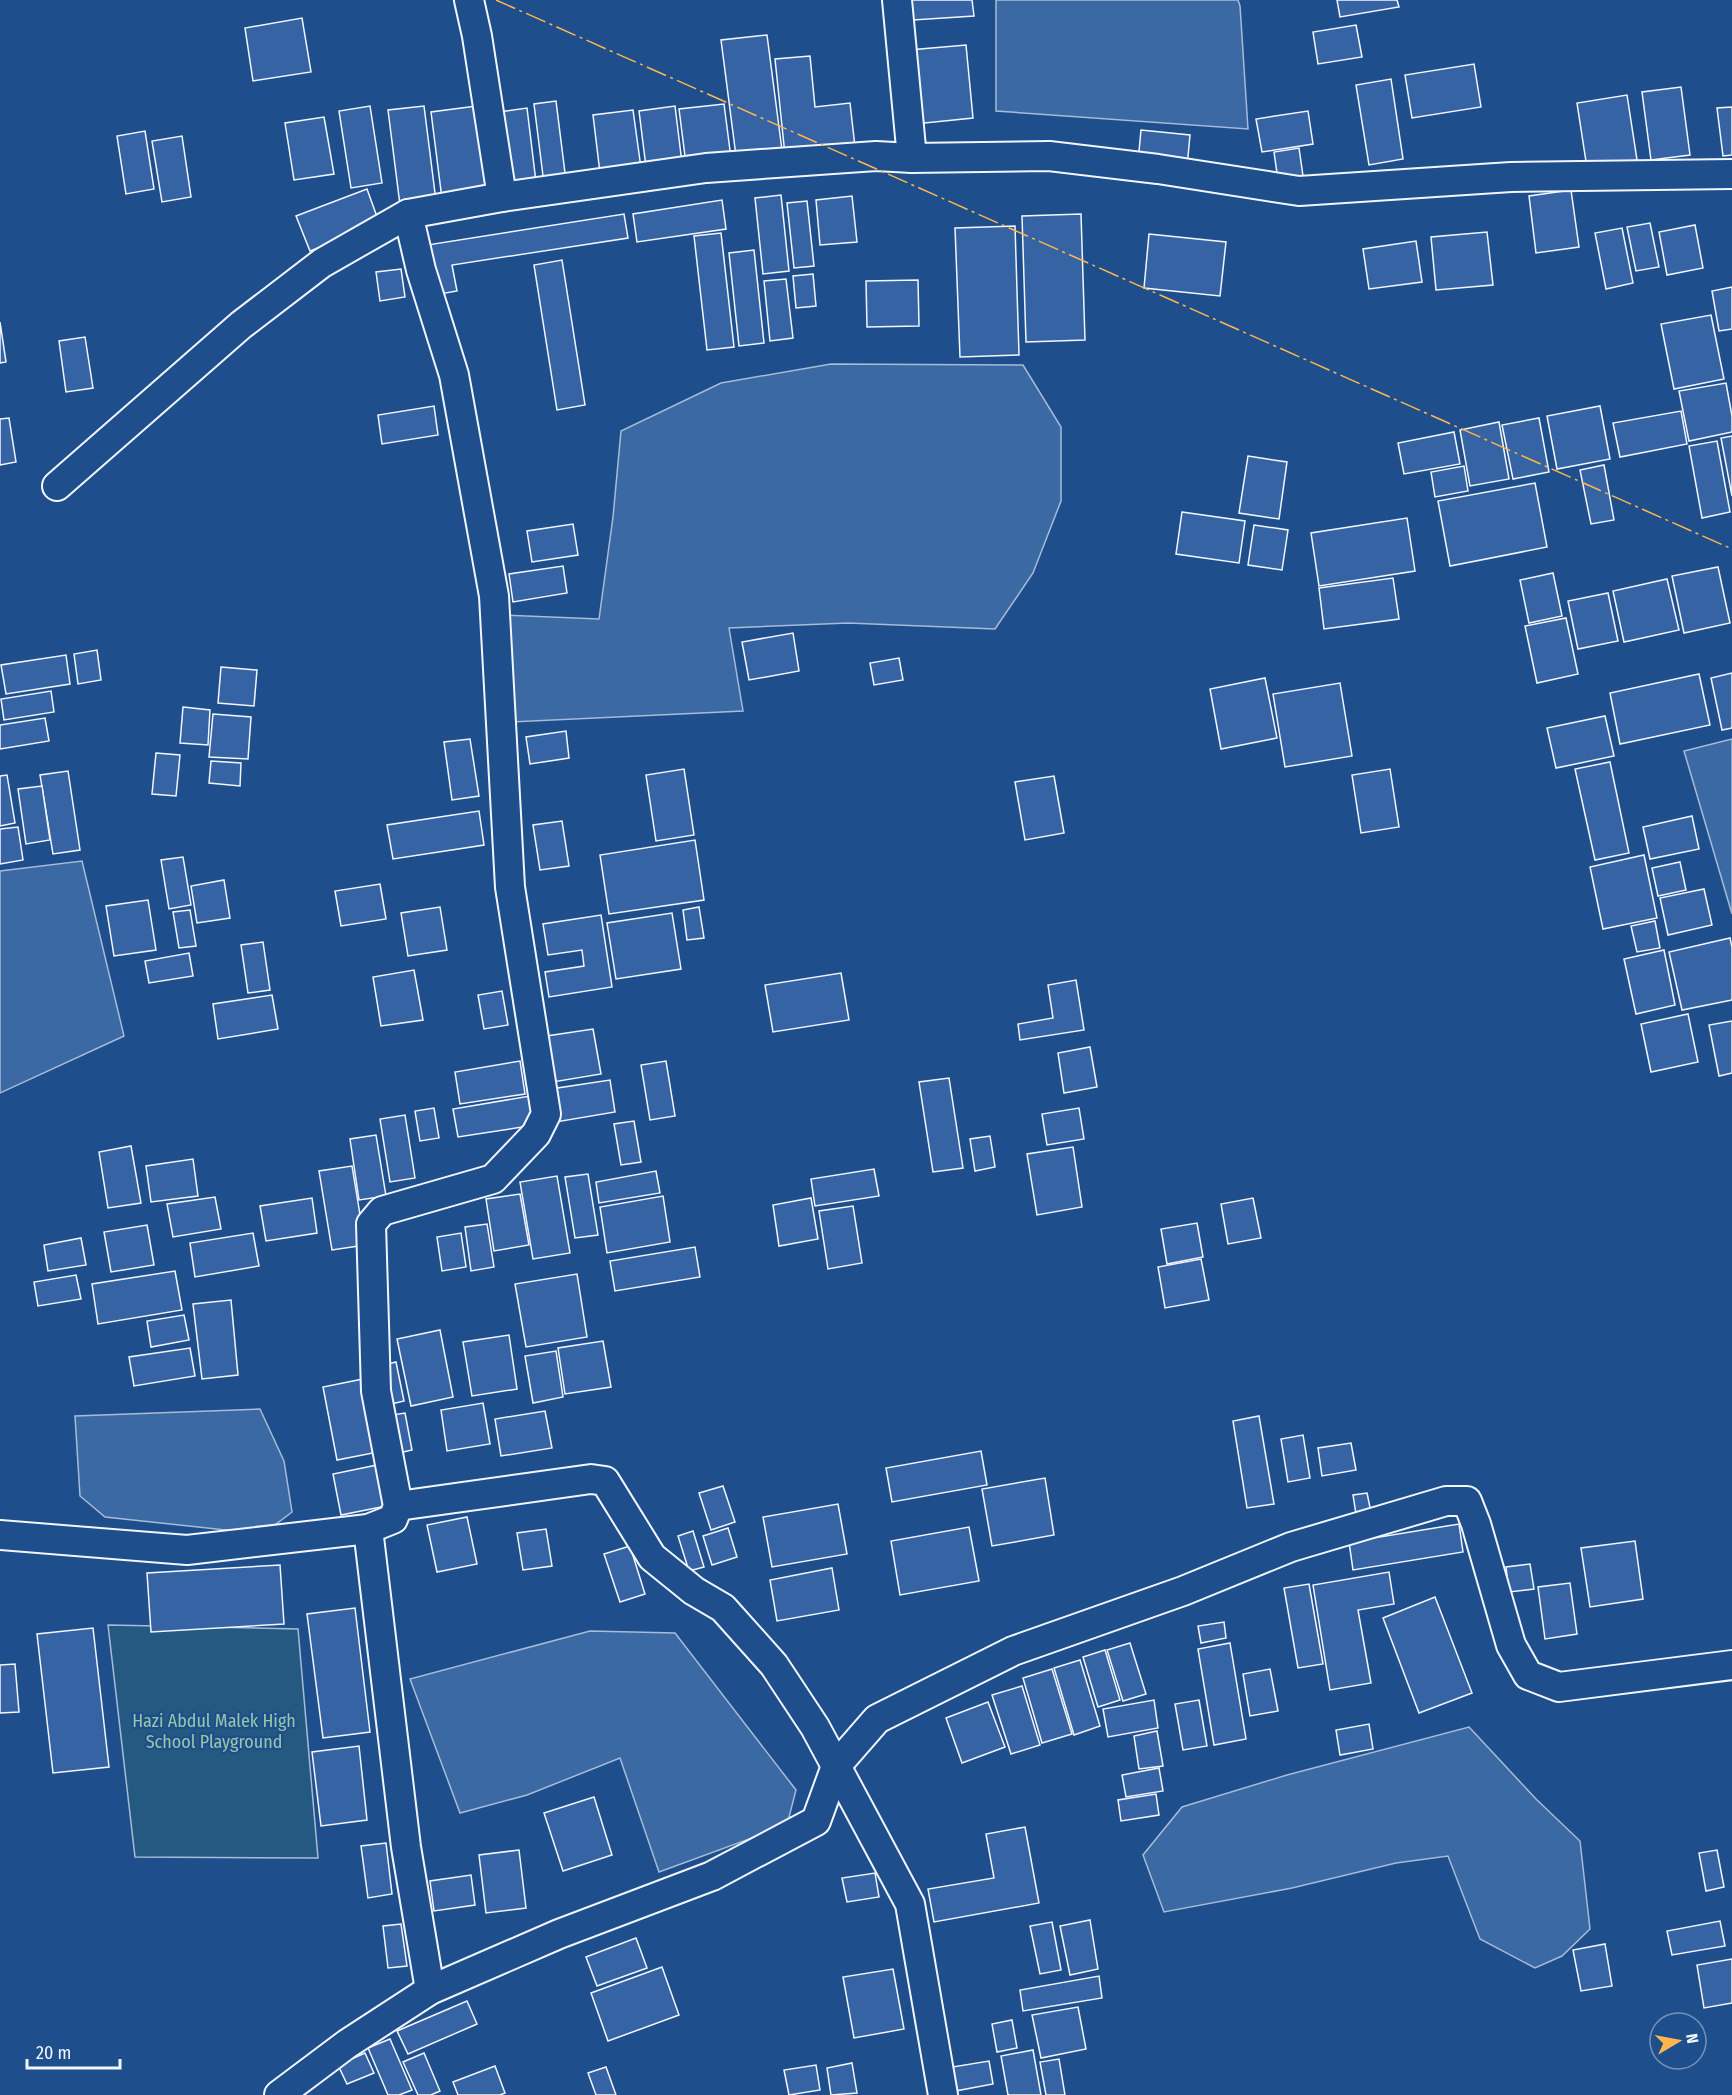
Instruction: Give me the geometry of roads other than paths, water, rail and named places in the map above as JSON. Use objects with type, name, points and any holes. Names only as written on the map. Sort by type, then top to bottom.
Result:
[{"type":"street","points":[[469,0],[477,36],[502,197]]},
{"type":"street","points":[[897,0],[912,158]]},
{"type":"street","points":[[57,486],[241,325],[322,263],[408,214],[502,197],[706,168],[876,156],[912,158],[1049,156],[1158,169],[1299,191],[1511,177],[1732,174]]},
{"type":"street","points":[[0,1534],[187,1550],[368,1529],[393,1519],[398,1506],[376,1391],[371,1224],[382,1210],[493,1179],[536,1134],[546,1114],[510,887],[494,596],[454,375],[421,270],[408,214]]},
{"type":"street","points":[[398,1506],[591,1479],[605,1481],[652,1557],[693,1591],[723,1608],[774,1665],[815,1726],[910,1904],[943,2095]]},
{"type":"street","points":[[279,2095],[347,2044],[430,1990],[559,1934],[712,1876],[816,1821],[836,1766],[877,1719],[1013,1651],[1183,1591],[1291,1547],[1446,1501],[1467,1501],[1476,1524],[1511,1645],[1528,1675],[1559,1687],[1732,1665]]},
{"type":"street","points":[[368,1529],[406,1846],[430,1990]]},
{"type":"park label","name":"Hazi Abdul Malek High School Playground","points":[[214,1731]]}]
